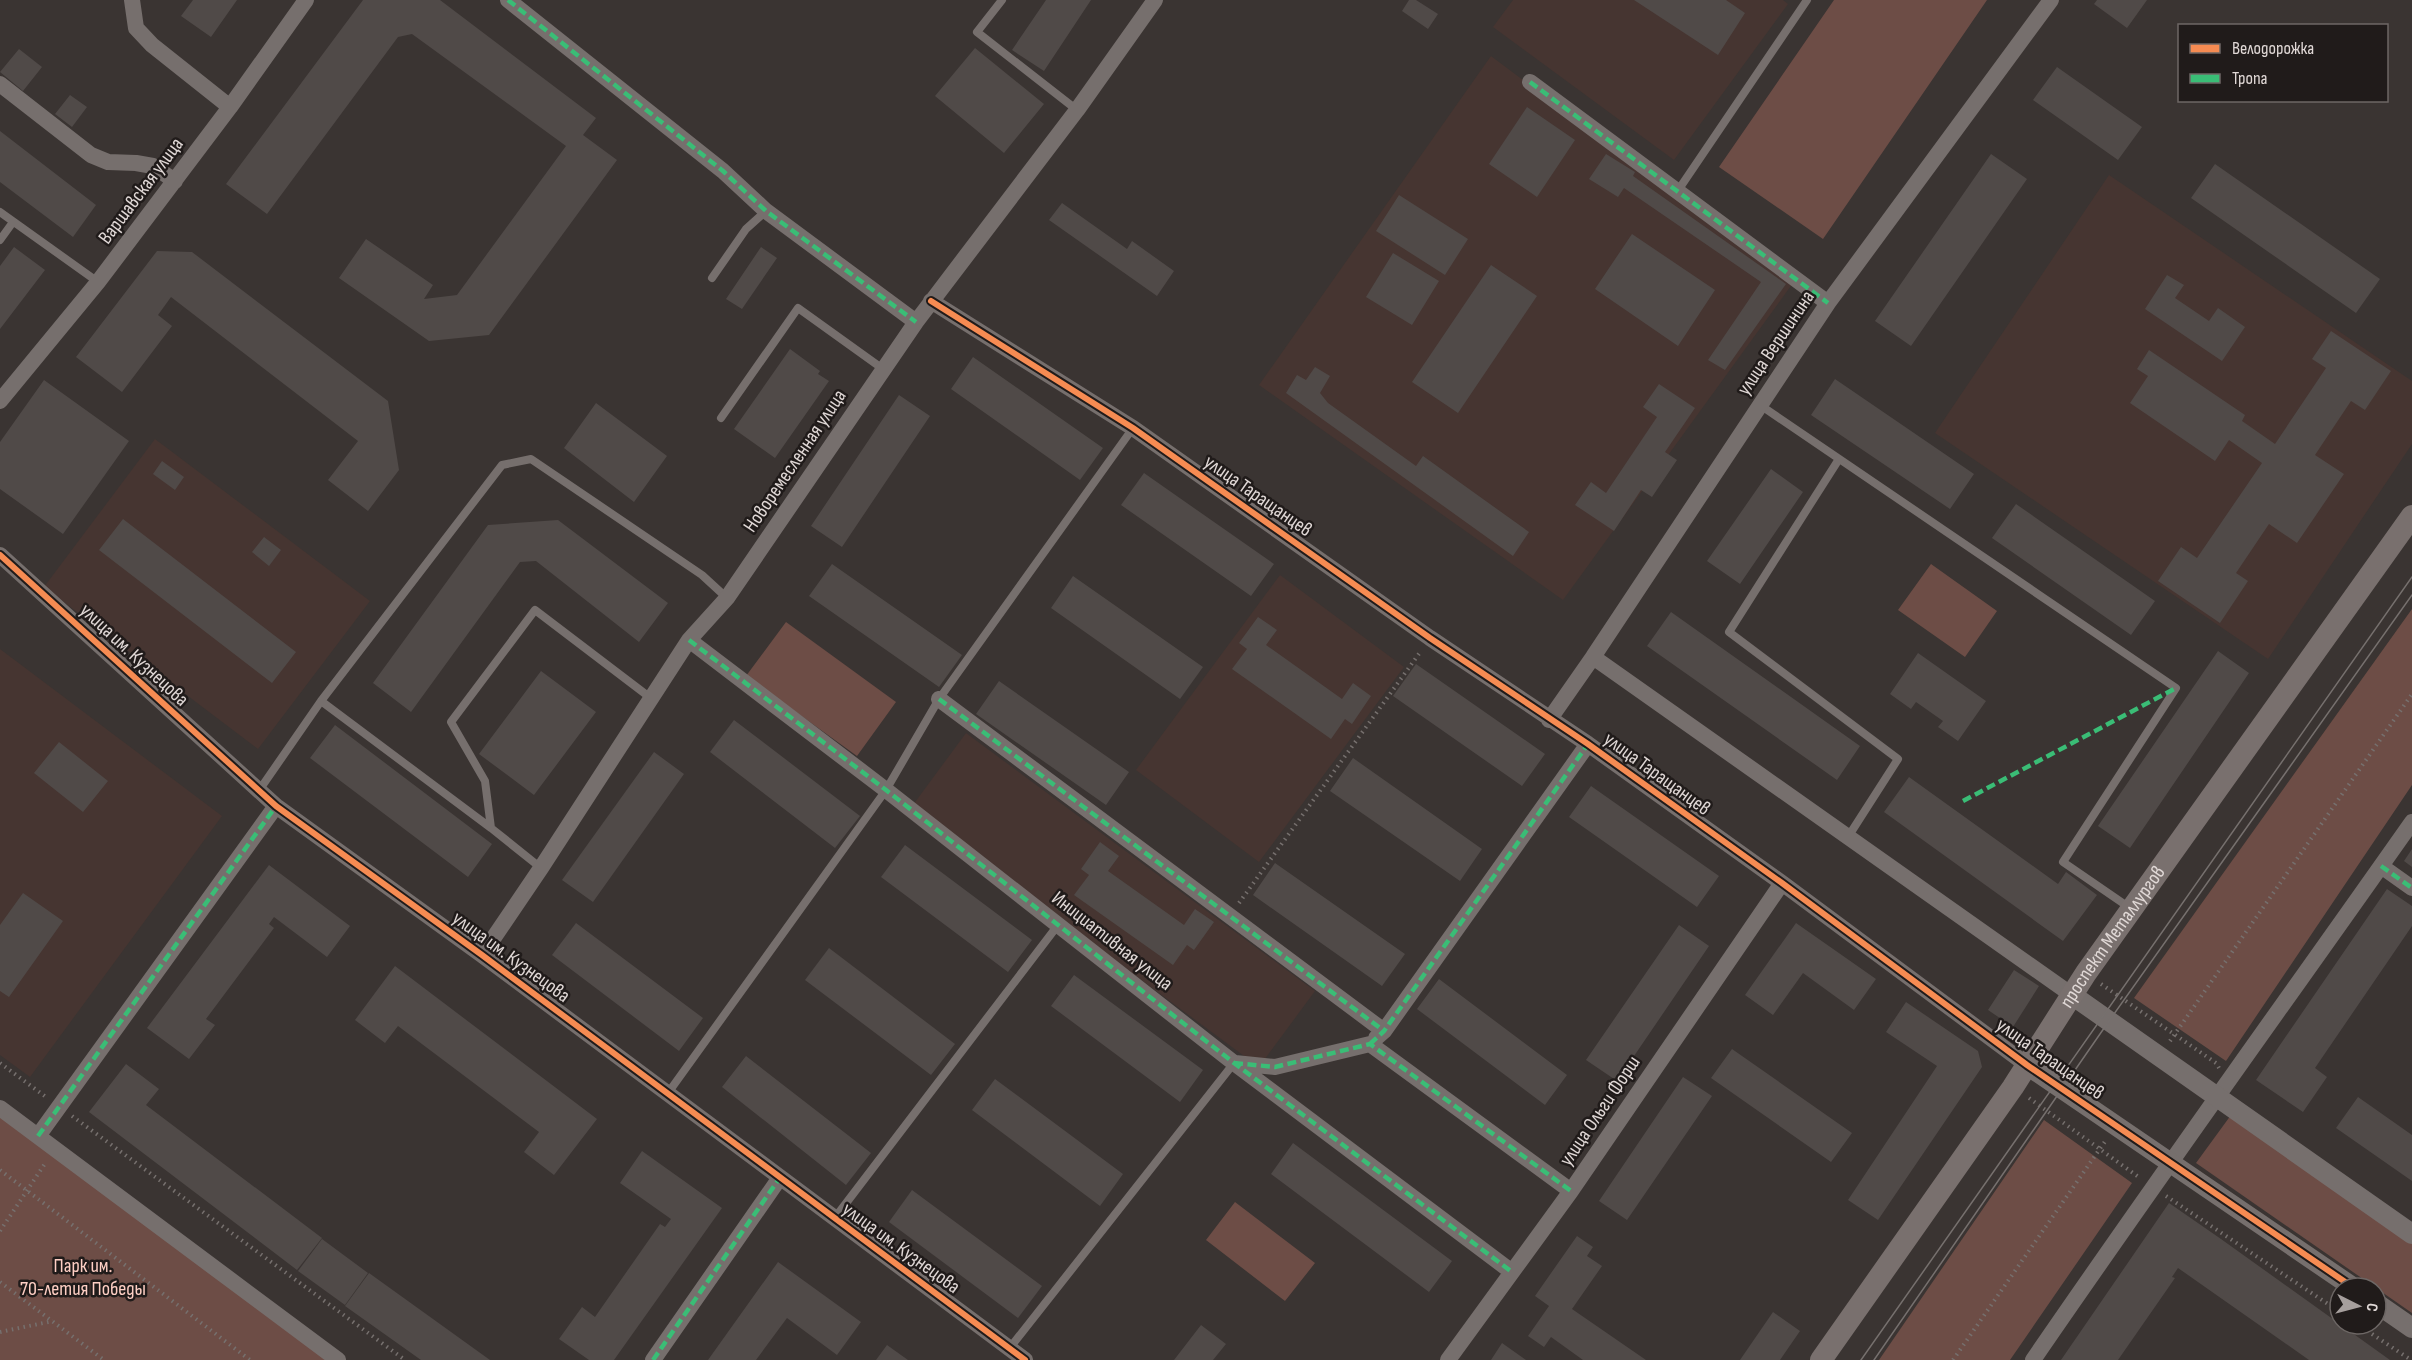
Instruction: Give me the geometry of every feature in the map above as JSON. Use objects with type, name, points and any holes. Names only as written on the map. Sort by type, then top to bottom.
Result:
[{"type":"main road","name":"проспект Металлургов","points":[[1821,1360],[2013,1087],[2086,973],[2412,516]]},
{"type":"street","points":[[132,0],[136,27],[152,45],[230,107]]},
{"type":"street","name":"Варшавская улица","points":[[0,401],[98,282],[230,107],[306,0]]},
{"type":"street","points":[[508,0],[723,171],[766,211],[916,322]]},
{"type":"street","name":"Новоремесленная улица","points":[[482,955],[689,640],[727,598],[931,301],[1077,110],[1155,0]]},
{"type":"street","name":"улица Вершинина","points":[[1549,720],[1828,303],[2051,0]]},
{"type":"street","points":[[1530,82],[1828,303]]},
{"type":"street","points":[[0,84],[91,155],[108,162],[153,166],[175,181]]},
{"type":"street","name":"улица Таращанцев","points":[[931,301],[1132,428],[1430,638],[1588,744],[1782,883],[2027,1065],[2337,1276]]},
{"type":"street","name":"улица им. Кузнецова","points":[[0,555],[258,792],[482,955],[668,1093],[779,1179],[1025,1360]]},
{"type":"street","name":"Инициативная улица","points":[[689,640],[886,790],[1234,1063],[1512,1272]]},
{"type":"street","points":[[1593,657],[2159,1056],[2223,1091],[2412,1234]]},
{"type":"street","points":[[939,699],[1384,1031]]},
{"type":"street","points":[[1234,1063],[1275,1067],[1370,1044],[1384,1031],[1588,744]]},
{"type":"street","points":[[38,1136],[276,806]]},
{"type":"street","points":[[2033,1360],[2153,1186],[2223,1091],[2412,822]]},
{"type":"street","points":[[2380,866],[2412,888]]},
{"type":"street","name":"улица Ольги Форш","points":[[1448,1360],[1572,1191],[1782,883]]},
{"type":"street","points":[[1370,1044],[1572,1191]]},
{"type":"street","points":[[0,1108],[338,1360]]},
{"type":"street","points":[[653,1360],[779,1179]]},
{"type":"street","points":[[2388,1311],[2412,1328]]},
{"type":"lane","points":[[1002,0],[977,32],[1077,110]]},
{"type":"lane","points":[[1677,192],[1807,0]]},
{"type":"lane","points":[[712,278],[746,229],[766,211]]},
{"type":"lane","points":[[0,212],[98,282]]},
{"type":"lane","points":[[0,240],[13,222]]},
{"type":"lane","points":[[721,418],[798,308],[883,369]]},
{"type":"lane","points":[[1760,405],[2176,688],[2063,862],[2133,909]]},
{"type":"lane","points":[[668,1093],[886,790],[939,699],[1132,428]]},
{"type":"lane","points":[[258,792],[321,701],[502,465],[531,459],[702,575],[727,598]]},
{"type":"lane","points":[[1839,459],[1729,632],[1898,759],[1848,837]]},
{"type":"lane","points":[[491,828],[485,781],[451,722],[535,610],[652,699]]},
{"type":"lane","points":[[321,701],[541,868]]},
{"type":"lane","points":[[834,1219],[1058,925]]},
{"type":"lane","points":[[1009,1349],[1234,1063]]},
{"type":"path","points":[[1229,916],[1430,638]]},
{"type":"path","points":[[2159,1056],[2412,694]]},
{"type":"path","points":[[2086,973],[2216,1063],[2223,1091]]},
{"type":"path","points":[[0,1063],[405,1360]]},
{"type":"path","points":[[2013,1087],[2100,1150],[2328,1304]]},
{"type":"path","points":[[1953,1360],[2117,1125]]},
{"type":"path","points":[[0,1231],[50,1156]]},
{"type":"path","points":[[0,1170],[28,1189],[250,1360]]},
{"type":"path","points":[[0,1281],[104,1360]]},
{"type":"path","points":[[0,1332],[54,1321]]},
{"type":"path","points":[[2375,1336],[2411,1360]]},
{"type":"shaded area","points":[[1513,0],[1783,0],[1788,4],[1674,160],[1493,27]]},
{"type":"shaded area","points":[[1491,56],[1793,283],[1563,600],[1259,385]]},
{"type":"shaded area","points":[[2109,175],[2412,381],[2412,444],[2268,659],[1935,433]]},
{"type":"shaded area","points":[[155,439],[370,601],[258,749],[44,587]]},
{"type":"shaded area","points":[[1280,575],[1404,667],[1259,862],[1136,770]]},
{"type":"shaded area","points":[[0,649],[222,816],[30,1077],[0,1055]]},
{"type":"shaded area","points":[[966,733],[1315,991],[1259,1067],[910,809]]},
{"type":"green space","points":[[1834,0],[1987,0],[1823,239],[1719,167]]},
{"type":"green space","points":[[1931,564],[1997,611],[1965,657],[1898,610]]},
{"type":"green space","points":[[2412,609],[2412,785],[2226,1061],[2134,998]]},
{"type":"green space","points":[[786,622],[896,702],[857,756],[746,676]]},
{"type":"green space","name":"Парк им. 70-летия Победы","points":[[0,1112],[334,1360],[0,1360]]},
{"type":"green space","points":[[2231,1115],[2412,1243],[2412,1313],[2388,1296],[2388,1276],[2359,1276],[2196,1163]]},
{"type":"green space","points":[[2044,1120],[2132,1183],[2010,1360],[1879,1360]]},
{"type":"green space","points":[[1235,1202],[1315,1263],[1285,1301],[1206,1240]]},
{"type":"building","points":[[193,0],[237,0],[211,37],[181,16]]},
{"type":"building","points":[[363,0],[440,0],[596,118],[583,135],[617,160],[489,335],[429,341],[339,278],[366,239],[433,285],[424,299],[457,295],[566,146],[412,34],[398,37],[267,214],[226,184]]},
{"type":"building","points":[[1046,0],[1091,0],[1044,71],[1012,50]]},
{"type":"building","points":[[1409,0],[1416,0],[1438,14],[1428,29],[1402,11]]},
{"type":"building","points":[[1634,0],[1726,0],[1745,13],[1718,55]]},
{"type":"building","points":[[2097,0],[2147,0],[2127,28],[2094,4]]},
{"type":"building","points":[[975,48],[1044,104],[1004,153],[935,96]]},
{"type":"building","points":[[19,49],[42,67],[23,91],[0,72]]},
{"type":"building","points":[[2057,67],[2142,127],[2118,160],[2033,100]]},
{"type":"building","points":[[70,95],[87,107],[72,127],[55,114]]},
{"type":"building","points":[[1527,107],[1575,140],[1537,197],[1489,164]]},
{"type":"building","points":[[0,131],[96,205],[73,237],[0,182]]},
{"type":"building","points":[[1606,154],[1635,172],[1633,176],[1786,284],[1725,370],[1708,360],[1761,282],[1624,188],[1618,197],[1589,179]]},
{"type":"building","points":[[1991,154],[2027,179],[1911,346],[1875,321]]},
{"type":"building","points":[[2215,164],[2380,279],[2356,313],[2191,198]]},
{"type":"building","points":[[1399,195],[1468,239],[1445,275],[1376,231]]},
{"type":"building","points":[[1062,203],[1127,249],[1132,241],[1174,271],[1157,296],[1049,220]]},
{"type":"building","points":[[1632,234],[1715,290],[1678,346],[1595,289]]},
{"type":"building","points":[[14,247],[45,270],[0,329],[0,266]]},
{"type":"building","points":[[761,247],[777,258],[742,309],[726,299]]},
{"type":"building","points":[[157,251],[192,252],[388,401],[399,470],[368,511],[328,480],[358,441],[171,297],[158,315],[172,326],[122,392],[76,357]]},
{"type":"building","points":[[1393,253],[1439,281],[1412,325],[1366,297]]},
{"type":"building","points":[[1491,265],[1537,296],[1458,413],[1412,382]]},
{"type":"building","points":[[2167,275],[2184,285],[2175,298],[2209,321],[2218,308],[2245,327],[2222,361],[2145,309]]},
{"type":"building","points":[[2331,331],[2391,371],[2365,410],[2351,401],[2315,455],[2344,474],[2297,543],[2269,524],[2236,573],[2248,581],[2220,623],[2158,581],[2181,547],[2197,558],[2262,463],[2229,440],[2215,461],[2130,403],[2148,376],[2137,369],[2149,350],[2245,415],[2242,421],[2275,444],[2326,368],[2312,359]]},
{"type":"building","points":[[790,349],[820,371],[818,374],[829,381],[775,458],[734,429]]},
{"type":"building","points":[[973,357],[1103,448],[1080,480],[951,389]]},
{"type":"building","points":[[1315,367],[1330,376],[1320,393],[1328,403],[1416,466],[1423,456],[1529,532],[1513,556],[1286,393],[1297,375],[1306,380]]},
{"type":"building","points":[[1835,379],[1974,474],[1950,509],[1811,415]]},
{"type":"building","points":[[44,380],[129,441],[63,534],[0,489],[0,442]]},
{"type":"building","points":[[1659,384],[1695,408],[1665,452],[1677,460],[1652,497],[1641,490],[1614,531],[1575,505],[1591,482],[1606,493],[1657,417],[1643,407]]},
{"type":"building","points":[[899,395],[930,416],[842,547],[811,526]]},
{"type":"building","points":[[596,403],[667,456],[634,502],[564,448]]},
{"type":"building","points":[[162,461],[184,477],[175,490],[153,474]]},
{"type":"building","points":[[1771,469],[1803,492],[1740,584],[1707,561]]},
{"type":"building","points":[[1144,473],[1274,564],[1251,596],[1121,505]]},
{"type":"building","points":[[2016,504],[2155,601],[2131,635],[1992,538]]},
{"type":"building","points":[[123,519],[296,652],[272,683],[99,550]]},
{"type":"building","points":[[558,520],[668,603],[639,642],[536,561],[520,562],[411,712],[373,683],[488,525]]},
{"type":"building","points":[[264,537],[281,550],[269,566],[252,552]]},
{"type":"building","points":[[832,564],[962,655],[939,687],[809,596]]},
{"type":"building","points":[[1073,576],[1203,667],[1180,699],[1051,608]]},
{"type":"building","points":[[1671,612],[1860,746],[1837,780],[1647,646]]},
{"type":"building","points":[[1258,617],[1277,630],[1266,645],[1342,699],[1353,683],[1371,696],[1352,724],[1345,719],[1331,739],[1232,669],[1247,649],[1239,643]]},
{"type":"building","points":[[2218,651],[2249,673],[2130,848],[2098,826]]},
{"type":"building","points":[[1918,653],[1986,701],[1958,741],[1938,727],[1943,721],[1916,702],[1911,709],[1890,694]]},
{"type":"building","points":[[1416,664],[1545,754],[1522,786],[1393,696]]},
{"type":"building","points":[[541,671],[596,712],[534,795],[479,754]]},
{"type":"building","points":[[999,681],[1129,772],[1106,805],[976,714]]},
{"type":"building","points":[[734,720],[860,816],[835,848],[710,752]]},
{"type":"building","points":[[335,725],[492,844],[468,877],[310,758]]},
{"type":"building","points":[[59,742],[108,781],[83,812],[34,773]]},
{"type":"building","points":[[654,752],[684,774],[593,902],[562,880]]},
{"type":"building","points":[[1353,758],[1482,849],[1460,881],[1330,791]]},
{"type":"building","points":[[1909,777],[2058,884],[2066,872],[2097,895],[2063,941],[1884,812]]},
{"type":"building","points":[[1591,786],[1719,876],[1697,907],[1569,817]]},
{"type":"building","points":[[1100,842],[1119,856],[1108,871],[1184,925],[1195,909],[1214,922],[1194,950],[1187,945],[1173,965],[1074,895],[1089,875],[1081,869]]},
{"type":"building","points":[[905,845],[1032,940],[1008,972],[881,877]]},
{"type":"building","points":[[2412,849],[2412,867],[2404,861]]},
{"type":"building","points":[[1275,863],[1405,954],[1382,986],[1253,895]]},
{"type":"building","points":[[269,865],[350,926],[327,957],[274,917],[269,924],[274,928],[206,1019],[215,1025],[189,1059],[147,1028]]},
{"type":"building","points":[[2387,889],[2412,906],[2412,926],[2315,1068],[2327,1077],[2303,1112],[2256,1080]]},
{"type":"building","points":[[23,893],[63,921],[9,997],[0,991],[0,925]]},
{"type":"building","points":[[576,923],[703,1018],[679,1051],[552,955]]},
{"type":"building","points":[[1796,923],[1876,979],[1854,1010],[1803,973],[1773,1015],[1745,995]]},
{"type":"building","points":[[1679,925],[1709,946],[1617,1081],[1586,1060]]},
{"type":"building","points":[[829,948],[955,1044],[931,1075],[805,980]]},
{"type":"building","points":[[395,966],[597,1119],[554,1175],[524,1152],[539,1132],[398,1026],[385,1043],[355,1020]]},
{"type":"building","points":[[2014,970],[2039,986],[2013,1027],[1988,1010]]},
{"type":"building","points":[[1074,975],[1203,1070],[1180,1102],[1051,1006]]},
{"type":"building","points":[[1439,979],[1567,1075],[1545,1105],[1417,1009]]},
{"type":"building","points":[[1906,1002],[1978,1051],[1982,1067],[1878,1220],[1848,1200],[1937,1066],[1886,1032]]},
{"type":"building","points":[[1732,1049],[1852,1133],[1831,1162],[1711,1078]]},
{"type":"building","points":[[746,1056],[871,1153],[846,1185],[722,1087]]},
{"type":"building","points":[[126,1064],[159,1089],[146,1105],[322,1238],[297,1270],[89,1112]]},
{"type":"building","points":[[1683,1077],[1712,1096],[1627,1220],[1599,1201]]},
{"type":"building","points":[[995,1079],[1123,1174],[1100,1206],[972,1110]]},
{"type":"building","points":[[2358,1097],[2412,1135],[2412,1181],[2336,1128]]},
{"type":"building","points":[[1293,1143],[1452,1261],[1429,1292],[1271,1174]]},
{"type":"building","points":[[642,1151],[722,1208],[614,1360],[589,1360],[559,1339],[582,1307],[595,1317],[660,1224],[665,1227],[671,1219],[620,1183]]},
{"type":"building","points":[[912,1190],[1042,1286],[1018,1318],[889,1222]]},
{"type":"building","points":[[2169,1203],[2328,1316],[2328,1336],[2356,1336],[2390,1360],[2309,1360],[2178,1268],[2172,1277],[2175,1278],[2118,1360],[2061,1360]]},
{"type":"building","points":[[1577,1236],[1593,1247],[1587,1256],[1602,1266],[1572,1309],[1646,1360],[1583,1360],[1551,1337],[1544,1347],[1528,1336],[1549,1306],[1535,1296]]},
{"type":"building","points":[[322,1239],[368,1273],[345,1305],[298,1271]]},
{"type":"building","points":[[778,1262],[861,1322],[837,1355],[787,1318],[756,1360],[708,1360]]},
{"type":"building","points":[[369,1273],[490,1360],[421,1360],[345,1306]]},
{"type":"building","points":[[1773,1312],[1800,1331],[1780,1360],[1740,1360]]},
{"type":"building","points":[[1201,1325],[1226,1344],[1213,1360],[1174,1360]]},
{"type":"building","points":[[1502,1343],[1526,1360],[1491,1360]]},
{"type":"building","points":[[887,1345],[908,1360],[876,1360]]},
{"type":"tram line","points":[[1861,1360],[2412,577]]},
{"type":"tram line","points":[[1874,1360],[2109,1021],[2412,595]]},
{"type":"marked path","points":[[508,0],[723,171],[766,211],[916,322]]},
{"type":"marked path","points":[[1530,82],[1828,303]]},
{"type":"marked path","points":[[689,640],[886,790],[1234,1063],[1512,1272]]},
{"type":"marked path","points":[[1963,801],[2176,688]]},
{"type":"marked path","points":[[939,699],[1384,1031]]},
{"type":"marked path","points":[[1370,1044],[1384,1031],[1588,744]]},
{"type":"marked path","points":[[38,1136],[276,806]]},
{"type":"marked path","points":[[2381,866],[2412,888]]},
{"type":"marked path","points":[[1234,1063],[1275,1067],[1370,1044],[1571,1191]]},
{"type":"marked path","points":[[653,1360],[779,1179]]},
{"type":"cycle path","points":[[931,301],[1133,428],[1430,638],[1588,744],[1782,883],[2027,1065],[2336,1276]]},
{"type":"cycle path","points":[[0,555],[276,806],[482,955],[1025,1360]]}]
